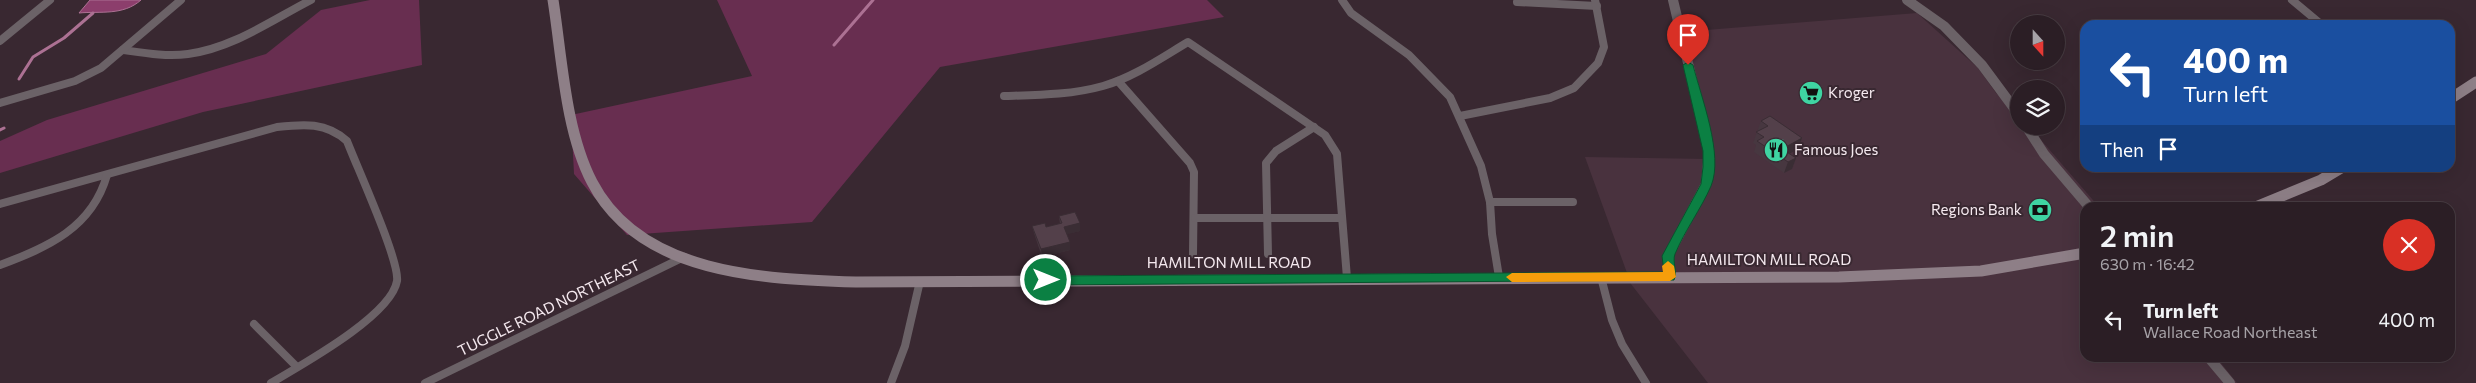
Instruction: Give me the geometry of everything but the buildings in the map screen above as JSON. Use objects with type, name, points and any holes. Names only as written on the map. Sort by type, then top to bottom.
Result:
[{"type":"main road","name":"HAMILTON MILL ROAD","points":[[553,0],[578,144],[592,183],[608,207],[626,227],[651,242],[684,257],[739,273],[796,280],[920,281],[1839,277],[1942,273],[2008,267],[2080,254]]},
{"type":"main road","points":[[2455,95],[2476,82]]},
{"type":"main road","points":[[2268,202],[2321,180],[2334,172]]},
{"type":"main road","points":[[2071,256],[2080,257]]},
{"type":"street","points":[[0,41],[3,36],[50,0]]},
{"type":"street","points":[[0,103],[41,93],[75,81],[101,68],[181,0]]},
{"type":"street","points":[[123,50],[167,55],[190,54],[235,39],[312,0]]},
{"type":"street","points":[[1342,0],[1351,13],[1424,68],[1450,97],[1481,166],[1490,202],[1492,234],[1499,278]]},
{"type":"street","points":[[1670,277],[1668,256],[1706,184],[1709,163],[1709,151],[1673,0]]},
{"type":"street","points":[[1907,0],[1944,26],[1982,64],[2010,103]]},
{"type":"street","points":[[2292,0],[2316,20]]},
{"type":"street","points":[[1460,116],[1550,98],[1574,88],[1598,63],[1604,47],[1596,3],[1517,2]]},
{"type":"street","points":[[1004,96],[1074,92],[1118,81],[1188,42],[1314,127],[1324,135],[1337,154],[1347,278]]},
{"type":"street","points":[[1118,81],[1190,163],[1194,172],[1196,183],[1193,254]]},
{"type":"street","points":[[0,204],[277,127],[316,124],[337,131],[346,141],[350,150],[388,245],[398,280],[392,293],[382,306],[361,324],[271,383]]},
{"type":"street","points":[[1268,254],[1266,163],[1276,151],[1314,127]]},
{"type":"street","points":[[2032,135],[2044,154],[2085,202]]},
{"type":"street","points":[[0,265],[55,240],[86,218],[102,197],[108,175]]},
{"type":"street","points":[[1490,202],[1573,202]]},
{"type":"street","points":[[1195,218],[1341,218]]},
{"type":"street","name":"TUGGLE ROAD NORTHEAST","points":[[425,383],[684,257]]},
{"type":"street","points":[[1601,277],[1612,320],[1622,344],[1646,383]]},
{"type":"street","points":[[891,383],[901,359],[920,281]]},
{"type":"street","points":[[254,324],[297,367]]},
{"type":"street","points":[[2212,362],[2230,383]]},
{"type":"shaded area","points":[[90,0],[141,0],[119,11],[79,13]]},
{"type":"shaded area","points":[[370,0],[419,0],[422,65],[203,112],[0,173],[0,141],[47,120],[266,54],[321,10]]},
{"type":"shaded area","points":[[717,0],[1207,0],[1224,17],[940,67],[812,222],[627,235],[574,174],[571,115],[752,76]]},
{"type":"shaded area","points":[[1917,13],[1978,68],[1996,93],[2010,106],[2010,135],[2037,135],[2095,202],[2080,202],[2080,362],[2220,362],[2237,383],[1708,383],[1631,284],[1585,157],[1707,159],[1682,32]]},
{"type":"waterway","points":[[834,45],[873,0]]},
{"type":"waterway","points":[[19,79],[33,57],[64,38],[93,13]]},
{"type":"waterway","points":[[0,130],[4,128]]},
{"type":"slow traffic","points":[[1512,277],[1670,277],[1668,266]]},
{"type":"place","name":"Kroger","points":[[1811,93]]},
{"type":"place","name":"Famous Joes","points":[[1776,150]]},
{"type":"place","name":"Regions Bank","points":[[2040,210]]},
{"type":"route","points":[[1046,280],[1670,277],[1668,256],[1706,184],[1708,167],[1709,151],[1688,65]]}]
